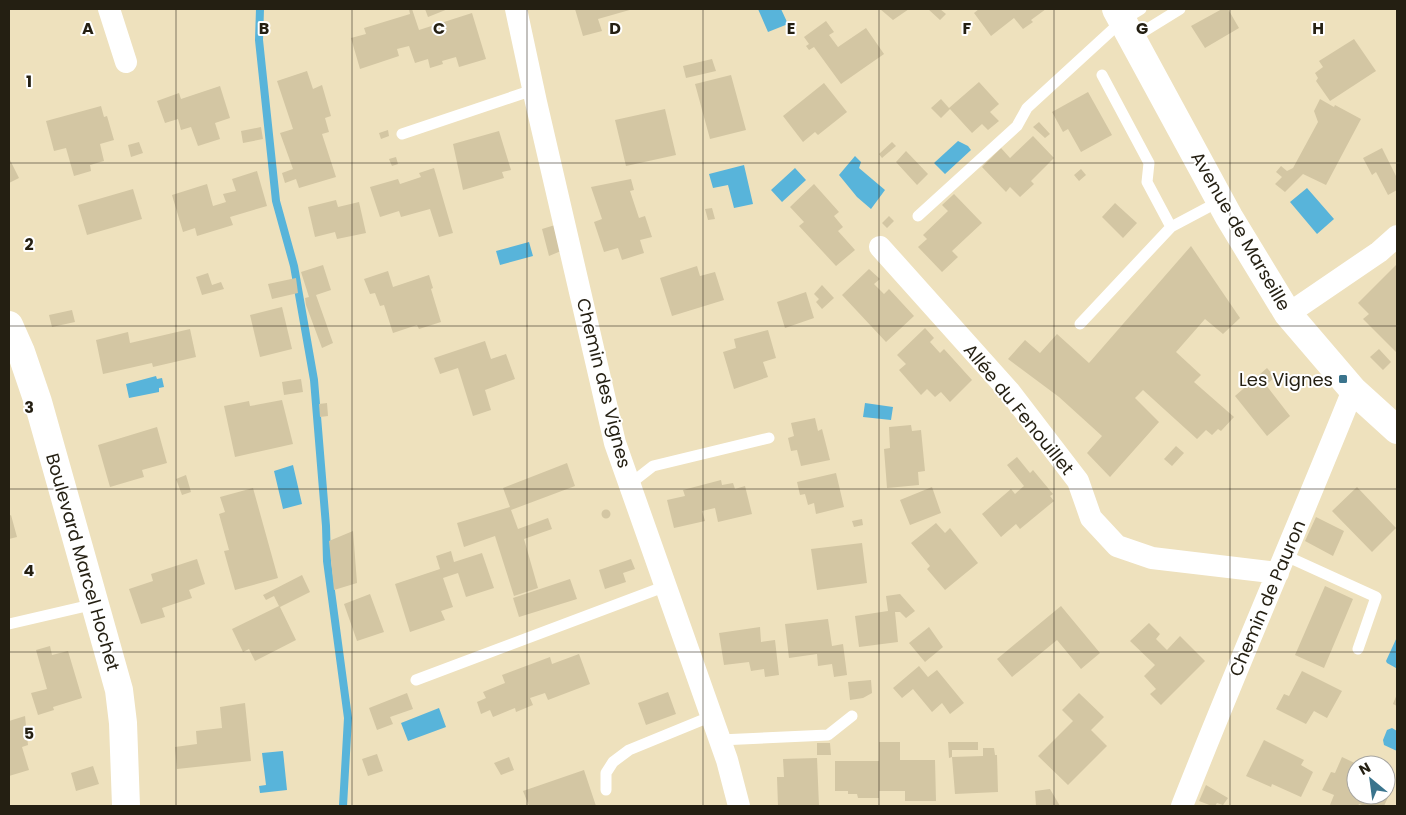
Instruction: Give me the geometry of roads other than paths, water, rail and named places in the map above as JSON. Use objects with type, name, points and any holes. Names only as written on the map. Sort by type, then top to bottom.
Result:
[{"type":"street","points":[[109,9],[126,62]]},
{"type":"street","name":"Chemin des Vignes","points":[[516,9],[615,442],[728,760],[739,806]]},
{"type":"street","name":"Avenue de Marseille","points":[[1128,19],[1220,201],[1288,314],[1353,390],[1397,430]]},
{"type":"street","points":[[1288,314],[1379,252],[1397,236]]},
{"type":"street","name":"Allée du Fenouillet","points":[[880,247],[1009,391],[1078,481],[1091,518],[1117,546],[1152,558],[1282,564]]},
{"type":"street","name":"Boulevard Marcel Hochet","points":[[9,325],[21,352],[38,402],[119,690],[123,723],[126,806]]},
{"type":"street","name":"Chemin de Pauron","points":[[1182,806],[1353,390]]},
{"type":"lane","points":[[918,216],[1017,126],[1027,108],[1128,19],[1180,9]]},
{"type":"lane","points":[[1102,75],[1149,163],[1147,182],[1171,227]]},
{"type":"lane","points":[[402,134],[533,90]]},
{"type":"lane","points":[[1080,324],[1171,227],[1220,201]]},
{"type":"lane","points":[[630,484],[653,466],[769,438]]},
{"type":"lane","points":[[1282,564],[1376,597],[1358,649]]},
{"type":"lane","points":[[416,680],[666,586]]},
{"type":"lane","points":[[9,624],[95,604]]},
{"type":"lane","points":[[606,790],[606,773],[613,762],[629,750],[712,716]]},
{"type":"lane","points":[[720,740],[828,735],[852,716]]},
{"type":"water","points":[[758,9],[781,9],[788,24],[768,32]]},
{"type":"water","points":[[958,141],[968,146],[971,150],[945,174],[934,163]]},
{"type":"water","points":[[855,156],[861,162],[859,168],[885,190],[871,209],[857,197],[839,175]]},
{"type":"water","points":[[744,165],[753,204],[734,208],[728,185],[713,188],[709,174]]},
{"type":"water","points":[[795,168],[806,180],[782,202],[771,190]]},
{"type":"water","points":[[1307,188],[1334,219],[1317,234],[1290,202]]},
{"type":"water","points":[[529,242],[533,256],[500,265],[496,251]]},
{"type":"water","points":[[156,376],[157,379],[162,378],[164,387],[159,388],[159,392],[129,398],[126,384]]},
{"type":"water","points":[[865,403],[893,407],[891,420],[863,417]]},
{"type":"water","points":[[293,465],[302,504],[283,509],[274,471]]},
{"type":"water","points":[[1397,637],[1397,667],[1396,668],[1386,661]]},
{"type":"water","points":[[439,708],[446,727],[408,741],[401,723]]},
{"type":"water","points":[[1392,728],[1397,731],[1397,751],[1384,745],[1383,740],[1387,730]]},
{"type":"water","points":[[283,751],[287,790],[260,793],[259,786],[266,785],[262,753]]},
{"type":"waterway","points":[[260,9],[259,40],[276,201],[294,266],[314,380],[326,526],[327,561],[348,718],[343,806]]},
{"type":"place","name":"Les Vignes","points":[[1343,379]]}]
